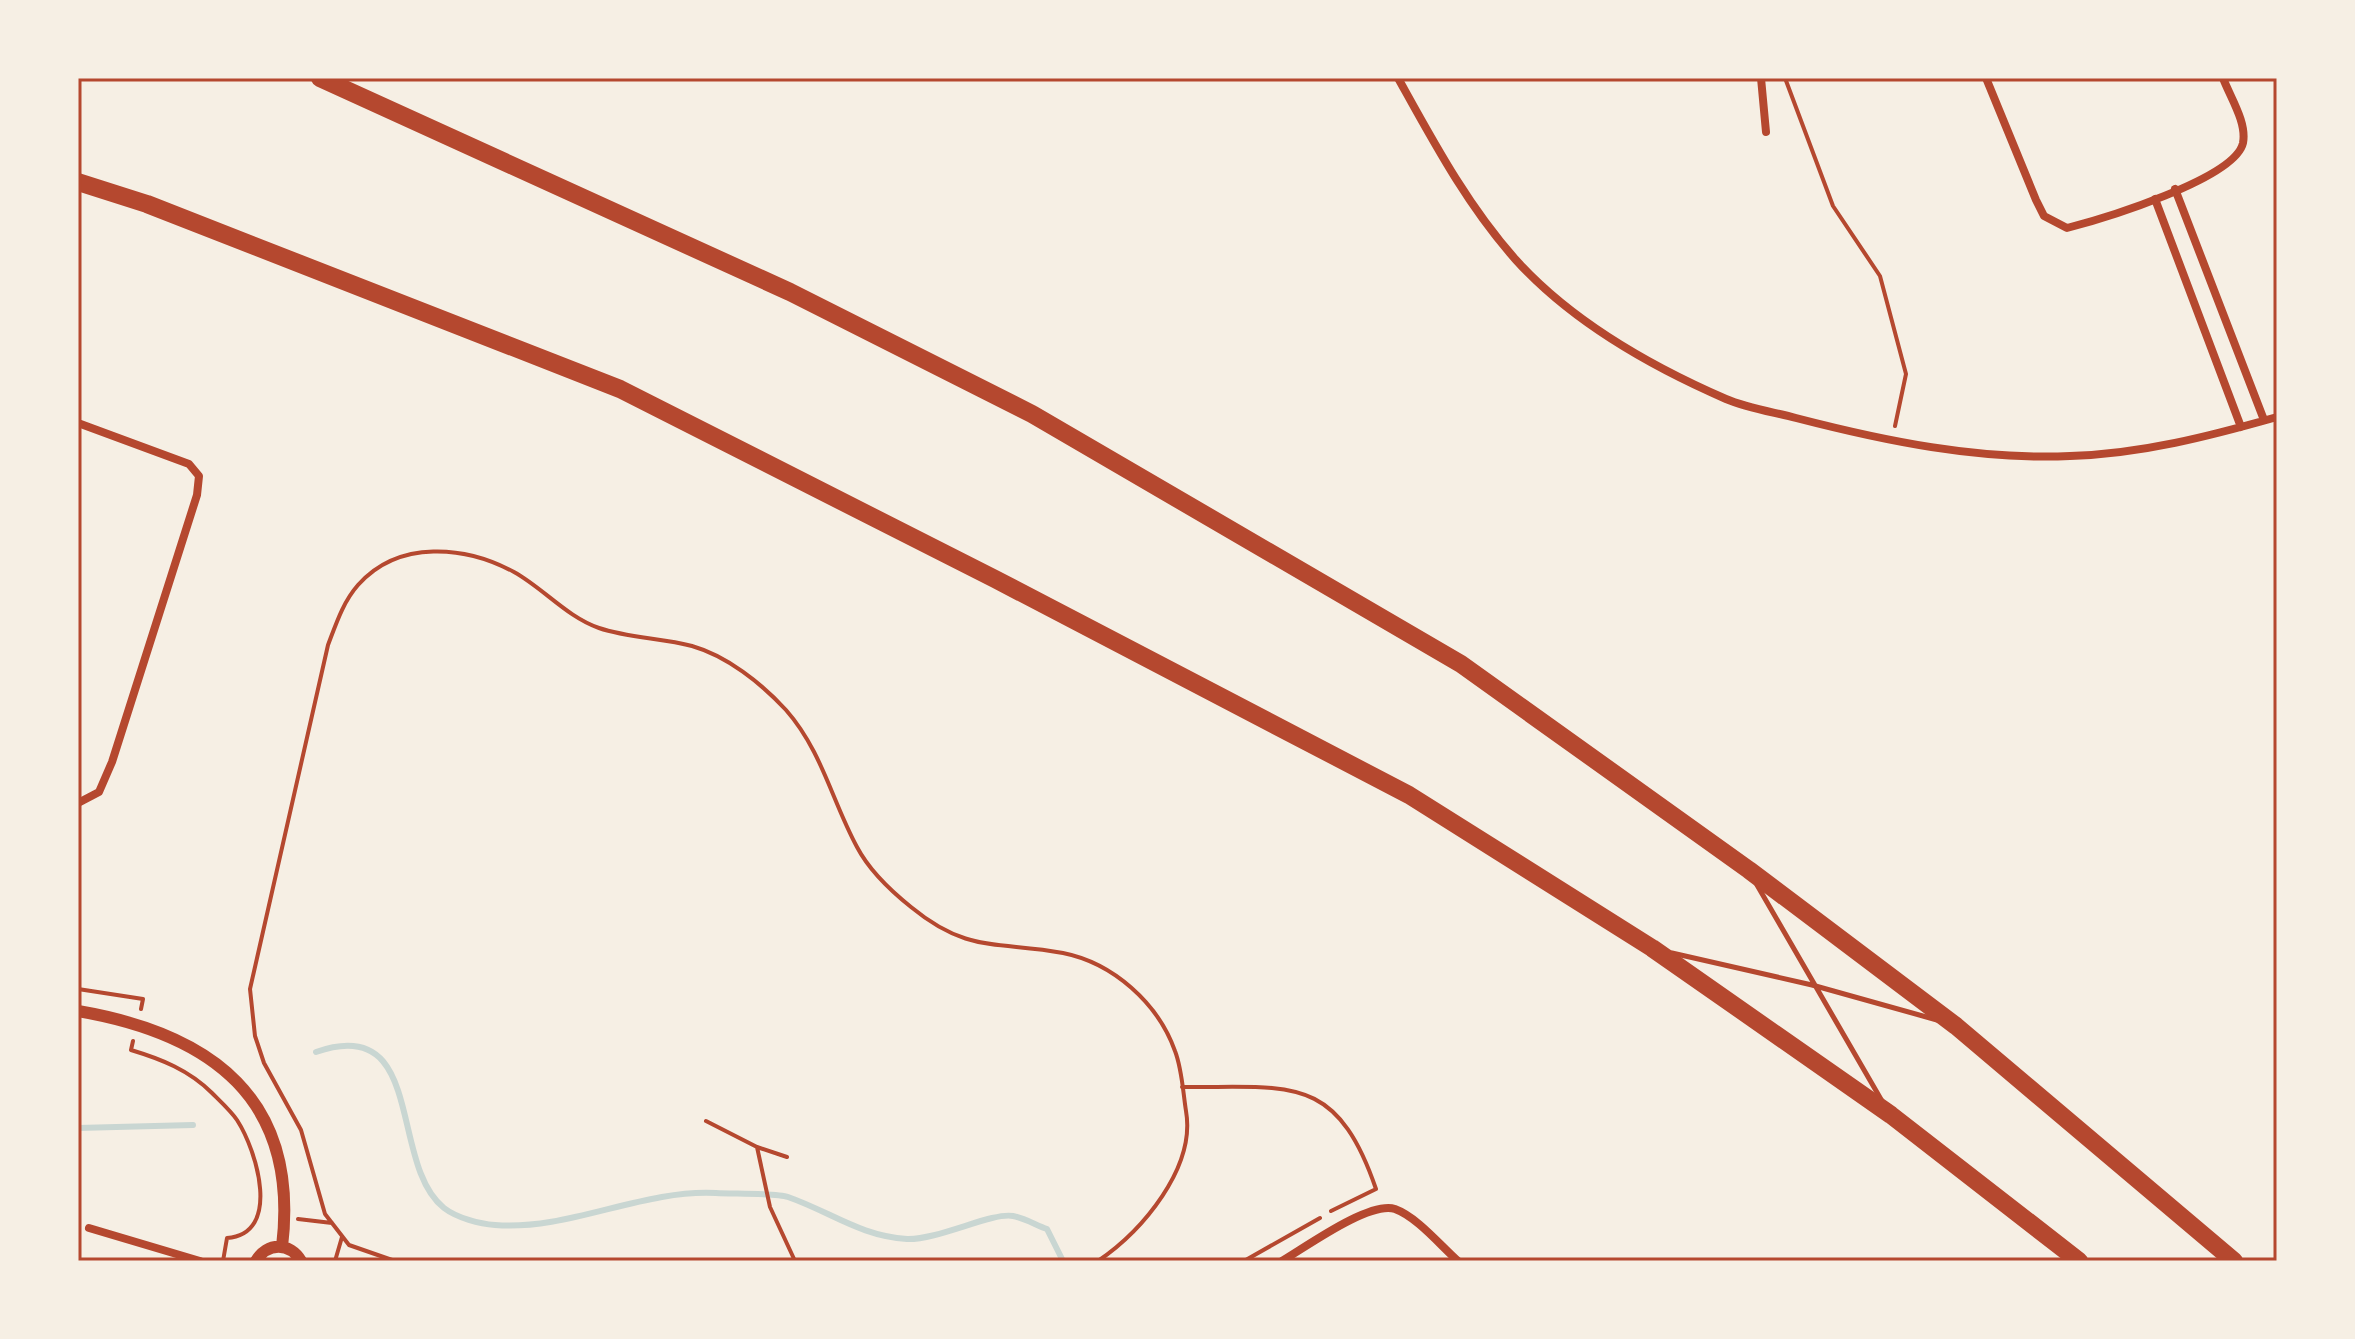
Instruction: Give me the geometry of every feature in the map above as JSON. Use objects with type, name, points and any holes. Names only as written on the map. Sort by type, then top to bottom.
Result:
[{"type":"highway","points":[[320,78],[790,292],[1032,414],[1461,664],[1749,870],[1956,1026],[2234,1261]]},
{"type":"highway","points":[[78,182],[147,204],[620,389],[995,579],[1409,795],[1652,948],[1891,1115],[2079,1261]]},
{"type":"street","points":[[1398,78],[1473,207],[1517,261],[1577,314],[1624,348],[1728,400],[1892,440],[1987,455],[2070,456],[2124,452],[2277,417]]},
{"type":"street","points":[[1761,78],[1766,132]]},
{"type":"street","points":[[1986,78],[2044,216],[2067,228],[2155,199],[2224,167],[2238,155],[2243,142],[2241,122],[2223,78]]},
{"type":"street","points":[[2175,189],[2264,420]]},
{"type":"street","points":[[2155,199],[2241,427]]},
{"type":"street","points":[[78,423],[189,464],[199,476],[197,495],[112,762],[99,792],[78,803]]},
{"type":"street","points":[[78,1011],[158,1029],[190,1044],[238,1082],[258,1110],[277,1151],[286,1189],[282,1247]]},
{"type":"street","points":[[1282,1261],[1361,1215],[1389,1208],[1403,1213],[1458,1261]]},
{"type":"street","points":[[89,1228],[200,1261]]},
{"type":"street","points":[[256,1261],[266,1250],[282,1247],[291,1249],[301,1261]]},
{"type":"lane","points":[[1749,870],[1812,985],[1891,1115]]},
{"type":"lane","points":[[1652,948],[1812,985],[1956,1026]]},
{"type":"path","points":[[1785,78],[1833,206],[1880,276],[1906,374],[1892,440]]},
{"type":"path","points":[[395,1261],[349,1245],[322,1207],[301,1130],[264,1063],[255,1036],[250,989],[328,645],[343,606],[360,583],[386,564],[418,552],[450,551],[480,556],[516,573],[578,617],[599,628],[693,647],[725,660],[775,700],[808,737],[858,850],[885,884],[913,909],[947,932],[983,945],[1064,953],[1099,966],[1147,1001],[1176,1052],[1188,1120],[1187,1145],[1162,1197],[1118,1245],[1098,1261]]},
{"type":"path","points":[[78,989],[143,999]]},
{"type":"path","points":[[131,1050],[181,1069],[210,1091],[237,1120],[249,1144],[260,1182],[259,1213],[252,1229],[240,1237],[227,1238],[223,1261]]},
{"type":"path","points":[[1182,1087],[1291,1090],[1317,1099],[1342,1119],[1363,1152],[1376,1189],[1244,1261]]},
{"type":"path","points":[[706,1121],[757,1147],[787,1157]]},
{"type":"path","points":[[757,1147],[770,1207],[795,1261]]},
{"type":"path","points":[[335,1261],[342,1237]]},
{"type":"path","points":[[1107,1255],[1115,1261]]},
{"type":"waterway","points":[[316,1052],[351,1046],[375,1054],[391,1073],[427,1187],[444,1208],[469,1220],[495,1225],[523,1225],[688,1193],[774,1195],[804,1203],[875,1233],[907,1239],[934,1235],[992,1218],[1013,1216],[1047,1229],[1063,1261]]},
{"type":"waterway","points":[[78,1128],[193,1125]]}]
